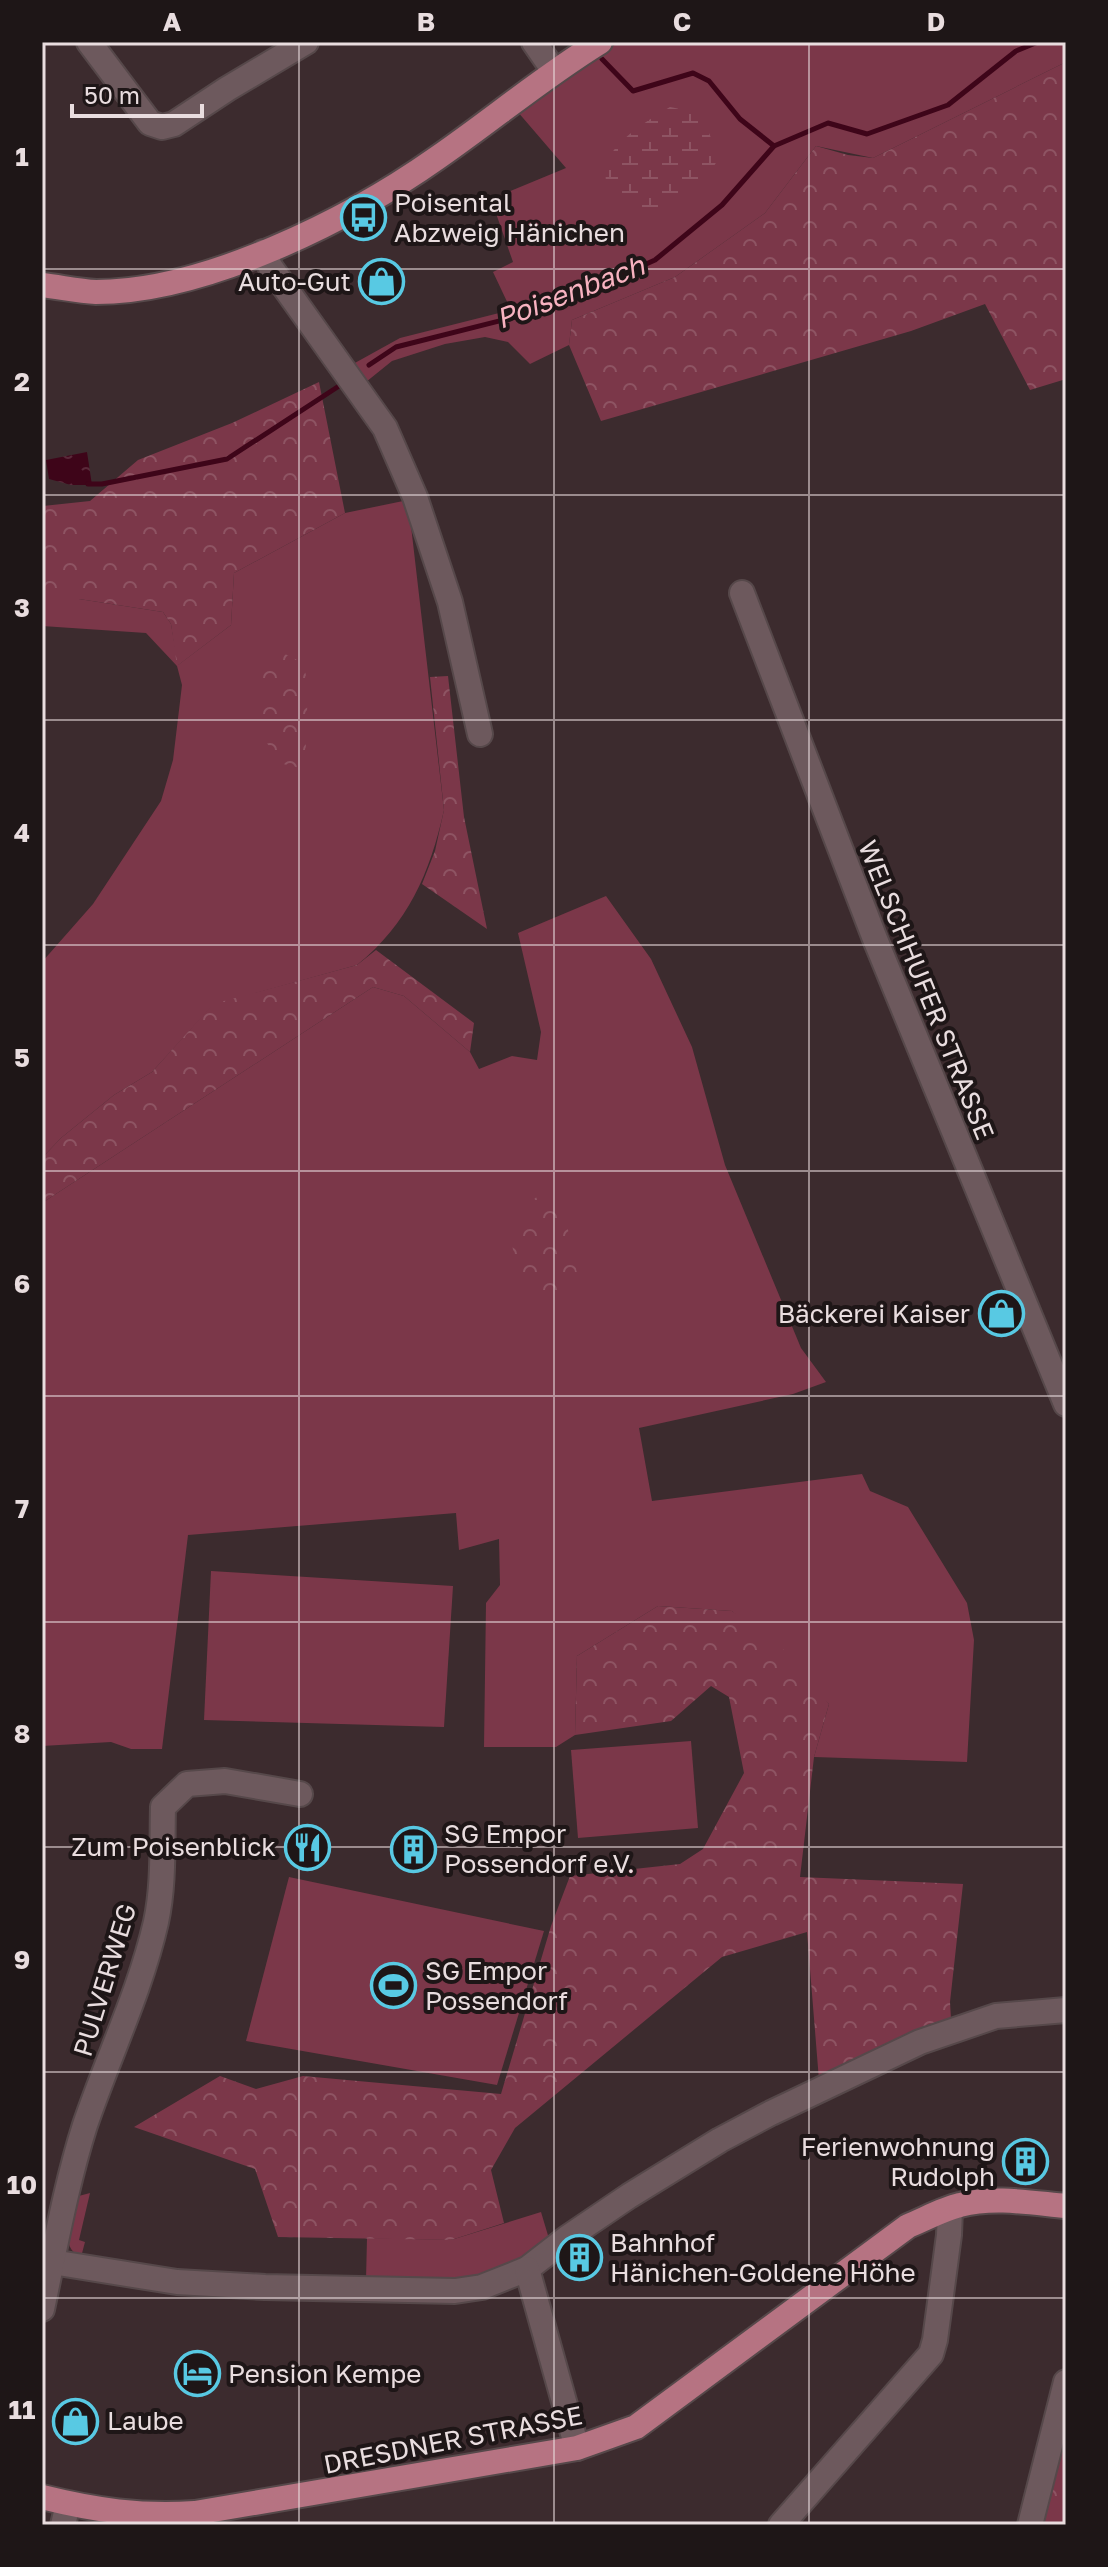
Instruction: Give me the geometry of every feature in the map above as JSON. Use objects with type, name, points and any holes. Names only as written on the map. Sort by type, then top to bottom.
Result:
[{"type":"main road","points":[[42,285],[94,292],[178,282],[310,232],[386,192],[554,71],[600,42]]},
{"type":"main road","name":"DRESDNER STRASSE","points":[[42,2497],[66,2514],[158,2516],[195,2513],[577,2448],[636,2427],[908,2226],[972,2203],[1014,2201],[1066,2206]]},
{"type":"street","points":[[89,42],[150,123],[162,127],[174,124],[306,42]]},
{"type":"street","points":[[534,42],[554,71]]},
{"type":"street","points":[[263,252],[271,268],[385,428],[415,497],[450,602],[480,734]]},
{"type":"street","name":"WELSCHHUFER STRASSE","points":[[742,593],[815,791],[880,954],[1066,1404]]},
{"type":"street","name":"PULVERWEG","points":[[42,2309],[70,2176],[86,2123],[122,2031],[156,1921],[164,1848],[163,1807],[187,1784],[225,1781],[300,1794]]},
{"type":"street","points":[[52,2262],[159,2280],[265,2287],[455,2291],[482,2287],[527,2269],[629,2196],[720,2140],[771,2113],[942,2034],[996,2016],[1066,2010]]},
{"type":"street","points":[[781,2525],[931,2354],[950,2209]]},
{"type":"street","points":[[527,2269],[577,2448]]},
{"type":"street","points":[[1030,2525],[1066,2382]]},
{"type":"green space","points":[[619,42],[1066,42],[1066,62],[873,158],[816,146],[765,213],[675,277],[572,320],[569,345],[530,364],[508,342],[485,337],[445,344],[392,361],[366,382],[353,364],[400,338],[511,310],[493,272],[513,262],[491,199],[566,168],[517,111]]},
{"type":"green space","points":[[1066,62],[1066,379],[1030,390],[985,304],[911,331],[601,421],[569,345],[572,320],[675,277],[765,213],[816,146],[873,158]]},
{"type":"green space","points":[[670,107],[691,113],[704,124],[717,161],[710,173],[686,196],[667,206],[642,213],[624,203],[606,186],[606,166],[609,157],[623,140]]},
{"type":"green space","points":[[319,382],[345,513],[234,573],[231,625],[177,666],[171,624],[163,612],[79,599],[42,599],[42,504],[90,501],[138,460],[232,423]]},
{"type":"green space","points":[[408,500],[444,810],[432,855],[414,896],[390,932],[357,965],[213,1005],[152,1072],[114,1095],[61,1138],[42,1158],[42,962],[93,904],[161,801],[173,760],[182,685],[177,666],[146,633],[42,626],[42,599],[79,599],[163,612],[171,624],[178,665],[231,625],[234,573],[345,513]]},
{"type":"green space","points":[[285,654],[303,663],[308,684],[305,769],[283,764],[266,742],[257,666]]},
{"type":"green space","points":[[448,676],[464,817],[487,929],[422,884],[435,851],[444,810],[430,677]]},
{"type":"green space","points":[[606,896],[651,959],[692,1047],[725,1165],[801,1348],[826,1382],[793,1394],[639,1428],[652,1501],[862,1474],[870,1491],[908,1507],[967,1603],[974,1640],[967,1762],[814,1757],[829,1704],[732,1611],[658,1606],[577,1656],[575,1735],[556,1747],[484,1747],[486,1603],[500,1585],[499,1539],[459,1550],[456,1513],[188,1535],[162,1749],[131,1749],[111,1742],[42,1746],[42,1203],[373,987],[404,996],[470,1052],[479,1069],[512,1056],[537,1060],[541,1032],[518,933]]},
{"type":"green space","points":[[376,950],[474,1023],[470,1052],[404,996],[373,987],[42,1203],[42,1158],[61,1138],[114,1095],[152,1072],[213,1004],[357,965]]},
{"type":"green space","points":[[546,1195],[566,1220],[577,1273],[543,1302],[519,1285],[511,1238],[524,1201]]},
{"type":"green space","points":[[211,1571],[453,1586],[444,1727],[204,1720]]},
{"type":"green space","points":[[658,1606],[732,1611],[782,1648],[829,1704],[814,1757],[800,1877],[963,1884],[950,2002],[951,2019],[819,2080],[807,1932],[722,1957],[515,2128],[491,2170],[504,2223],[451,2240],[278,2237],[255,2169],[134,2127],[220,2076],[256,2089],[303,2076],[501,2094],[551,1926],[570,1876],[680,1864],[703,1849],[744,1773],[729,1697],[711,1686],[671,1721],[575,1735],[577,1656]]},
{"type":"green space","points":[[691,1741],[698,1828],[578,1838],[571,1750]]},
{"type":"green space","name":"SG Empor Possendorf","points":[[289,1877],[544,1931],[497,2085],[246,2041]]},
{"type":"green space","points":[[90,2193],[79,2240],[85,2242],[81,2257],[70,2246],[69,2222],[75,2197]]},
{"type":"green space","points":[[541,2212],[550,2242],[513,2266],[479,2279],[366,2280],[367,2238],[451,2240]]},
{"type":"green space","points":[[1066,2397],[1066,2525],[1035,2525]]},
{"type":"water","points":[[87,452],[92,485],[71,485],[49,479],[46,460]]},
{"type":"waterway","name":"Poisenbach","points":[[369,365],[396,347],[515,317],[584,292],[655,260],[722,205],[774,146],[828,123],[867,134],[948,105],[1016,51],[1038,42]]},
{"type":"waterway","points":[[602,59],[633,91],[693,73],[709,81],[740,119],[774,146]]},
{"type":"waterway","name":"Poisenbach","points":[[88,484],[102,484],[227,459],[339,386]]},
{"type":"place","name":"Poisental Abzweig Hänichen","points":[[363,218]]},
{"type":"place","name":"Auto-Gut","points":[[382,282]]},
{"type":"place","name":"Bäckerei Kaiser","points":[[1001,1314]]},
{"type":"place","name":"Zum Poisenblick","points":[[307,1847]]},
{"type":"place","name":"SG Empor Possendorf e.V.","points":[[413,1849]]},
{"type":"place","name":"SG Empor Possendorf","points":[[394,1986]]},
{"type":"place","name":"Ferienwohnung Rudolph","points":[[1026,2162]]},
{"type":"place","name":"Bahnhof Hänichen-Goldene Höhe","points":[[579,2258]]},
{"type":"place","name":"Pension Kempe","points":[[197,2374]]},
{"type":"place","name":"Laube","points":[[76,2421]]}]
